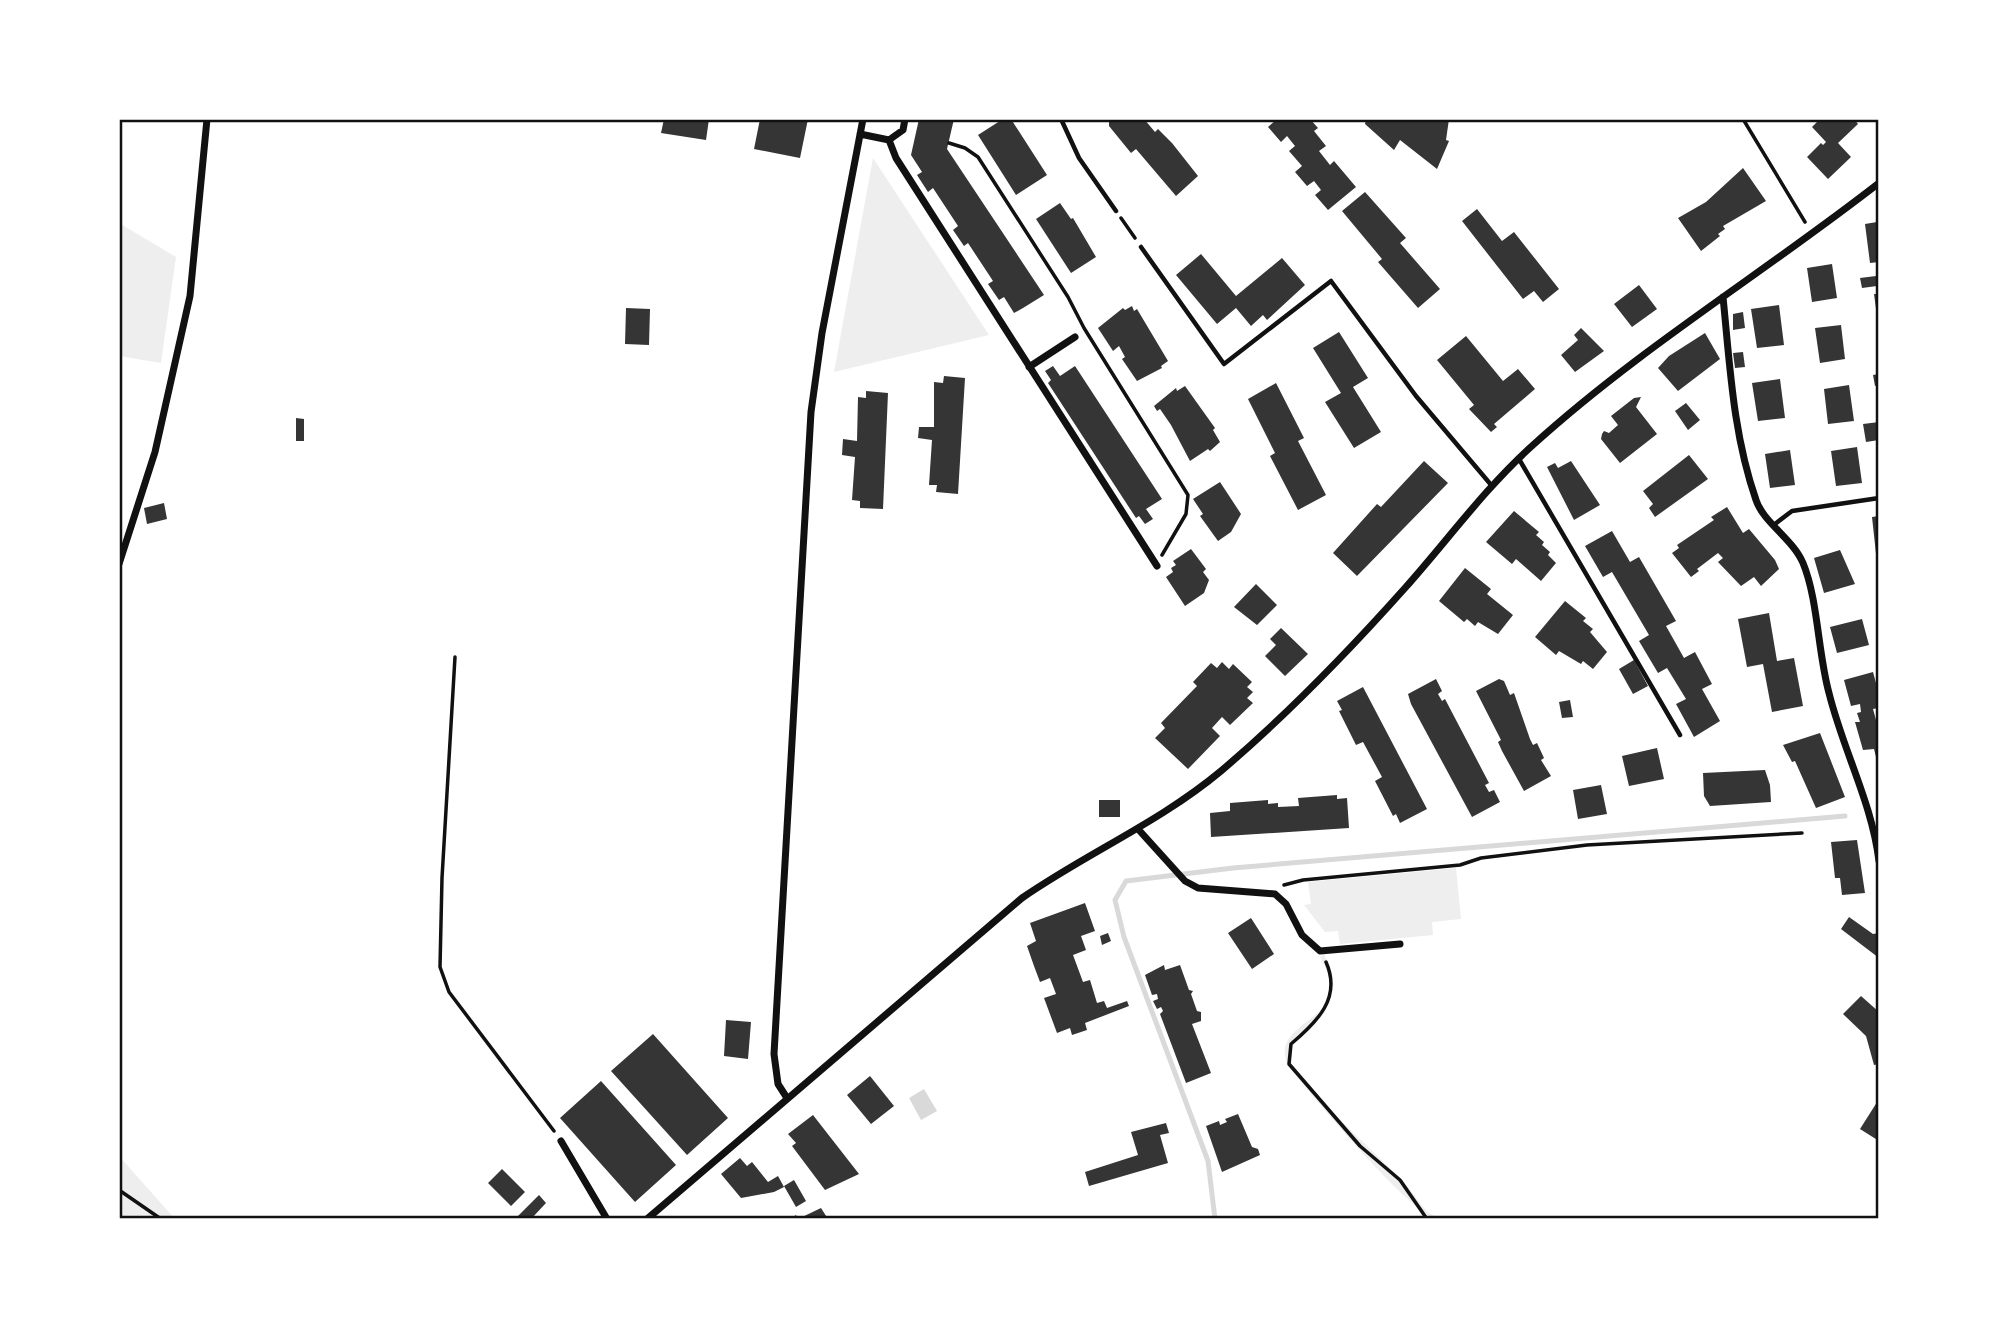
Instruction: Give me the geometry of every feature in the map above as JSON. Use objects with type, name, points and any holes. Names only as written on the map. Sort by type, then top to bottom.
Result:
[{"type":"street","points":[[119,564],[155,452],[190,296],[206,119]]},
{"type":"street","points":[[788,1098],[778,1084],[774,1054],[811,412],[822,333],[863,119]]},
{"type":"street","points":[[860,134],[889,140],[903,130],[905,119]]},
{"type":"street","points":[[889,140],[896,158],[1157,566]]},
{"type":"street","points":[[647,1219],[788,1098],[826,1069],[1021,898],[1058,873],[1138,829],[1200,788],[1316,684],[1406,587],[1519,458],[1590,396],[1723,297],[1814,234],[1879,183]]},
{"type":"street","points":[[1723,297],[1737,432],[1757,505],[1796,546],[1805,567],[1828,690],[1840,736],[1875,827],[1879,860]]},
{"type":"street","points":[[1029,367],[1075,337]]},
{"type":"street","points":[[1138,829],[1185,881],[1198,888],[1275,894],[1286,904],[1302,935],[1320,951],[1400,944]]},
{"type":"street","points":[[561,1141],[607,1219]]},
{"type":"lane","points":[[1061,119],[1079,158],[1116,211]]},
{"type":"lane","points":[[1141,247],[1224,364],[1331,281],[1416,397],[1492,486]]},
{"type":"lane","points":[[1519,458],[1681,735]]},
{"type":"lane","points":[[1775,524],[1792,511],[1879,498]]},
{"type":"path","points":[[1743,119],[1814,234]]},
{"type":"path","points":[[949,143],[965,148],[978,157],[1068,297],[1084,328],[1188,495],[1186,514],[1157,566]]},
{"type":"path","points":[[1116,211],[1141,247]]},
{"type":"path","points":[[455,657],[442,878],[440,967],[449,992],[561,1141]]},
{"type":"path","points":[[1275,894],[1281,886],[1303,880],[1460,865],[1481,858],[1587,845],[1802,833]]},
{"type":"path","points":[[1320,951],[1332,983],[1329,1001],[1320,1018],[1290,1044],[1289,1064],[1360,1146],[1400,1180],[1427,1219]]},
{"type":"path","points":[[119,1190],[162,1219]]},
{"type":"shaded area","points":[[873,158],[989,335],[834,372]]},
{"type":"shaded area","points":[[119,223],[176,257],[161,363],[119,356]]},
{"type":"shaded area","points":[[1456,868],[1461,919],[1432,922],[1433,935],[1340,944],[1338,931],[1325,932],[1304,905],[1311,904],[1308,882]]},
{"type":"shaded area","points":[[1324,954],[1332,983],[1328,1005],[1292,1044],[1291,1063],[1329,1108],[1405,1183],[1421,1205],[1439,1219],[1407,1199],[1385,1177],[1287,1065],[1285,1050],[1290,1038],[1318,1013],[1326,1003],[1330,991],[1329,976],[1320,957]]},
{"type":"shaded area","points":[[924,1089],[937,1111],[921,1120],[909,1098]]},
{"type":"shaded area","points":[[119,1156],[175,1219],[119,1219]]},
{"type":"building","points":[[664,119],[709,119],[706,140],[661,133]]},
{"type":"building","points":[[760,119],[808,119],[800,158],[754,149]]},
{"type":"building","points":[[919,119],[954,119],[947,149],[1044,295],[1014,313],[1004,297],[999,300],[988,284],[993,281],[968,243],[964,246],[953,230],[958,226],[933,188],[928,192],[917,175],[922,172],[911,155]]},
{"type":"building","points":[[1003,119],[1011,119],[1047,175],[1016,195],[978,135]]},
{"type":"building","points":[[1109,119],[1144,119],[1155,132],[1158,129],[1172,143],[1198,176],[1176,196],[1136,149],[1131,153],[1109,126]]},
{"type":"building","points":[[1277,119],[1310,119],[1318,128],[1314,131],[1326,146],[1319,151],[1330,165],[1334,161],[1356,187],[1328,210],[1315,195],[1321,190],[1314,181],[1307,186],[1295,172],[1302,166],[1289,151],[1295,146],[1287,136],[1281,142],[1268,127]]},
{"type":"building","points":[[1366,119],[1449,119],[1446,140],[1449,141],[1437,169],[1400,140],[1394,150],[1365,124]]},
{"type":"building","points":[[1820,119],[1854,119],[1858,124],[1838,143],[1851,157],[1828,179],[1807,157],[1821,143],[1823,145],[1826,142],[1812,127]]},
{"type":"building","points":[[1743,168],[1766,201],[1723,226],[1725,229],[1718,234],[1720,236],[1701,251],[1678,218],[1706,202]]},
{"type":"building","points":[[1365,192],[1406,238],[1400,243],[1440,289],[1418,308],[1378,262],[1382,259],[1342,211]]},
{"type":"building","points":[[1060,203],[1071,219],[1073,218],[1096,257],[1071,273],[1036,219]]},
{"type":"building","points":[[1477,209],[1502,241],[1514,232],[1559,289],[1543,302],[1534,291],[1523,299],[1462,221]]},
{"type":"building","points":[[1879,216],[1879,262],[1870,263],[1865,224],[1877,222],[1876,217]]},
{"type":"building","points":[[1201,254],[1236,296],[1282,258],[1305,285],[1267,320],[1263,315],[1251,326],[1236,308],[1217,324],[1176,275]]},
{"type":"building","points":[[1832,264],[1837,298],[1812,302],[1807,268]]},
{"type":"building","points":[[1876,276],[1877,286],[1862,288],[1860,278]]},
{"type":"building","points":[[1639,285],[1657,309],[1632,327],[1614,304]]},
{"type":"building","points":[[1874,294],[1879,294],[1879,316],[1877,316]]},
{"type":"building","points":[[1779,305],[1784,345],[1757,348],[1751,309]]},
{"type":"building","points":[[1132,306],[1134,311],[1137,309],[1168,361],[1162,368],[1137,381],[1122,359],[1125,357],[1119,346],[1113,351],[1098,328],[1123,308],[1125,310]]},
{"type":"building","points":[[626,308],[650,309],[649,345],[625,344]]},
{"type":"building","points":[[1743,312],[1745,328],[1733,330],[1733,314]]},
{"type":"building","points":[[1841,325],[1845,359],[1820,363],[1815,328]]},
{"type":"building","points":[[1581,328],[1604,351],[1575,372],[1561,355],[1578,340],[1574,335]]},
{"type":"building","points":[[1339,332],[1368,378],[1353,387],[1381,432],[1354,448],[1325,402],[1341,393],[1313,348]]},
{"type":"building","points":[[1705,333],[1720,359],[1678,391],[1658,368],[1669,356]]},
{"type":"building","points":[[1466,336],[1503,381],[1518,369],[1535,389],[1494,424],[1497,427],[1491,432],[1469,409],[1474,405],[1437,360]]},
{"type":"building","points":[[1743,352],[1745,367],[1735,368],[1733,353]]},
{"type":"building","points":[[1053,366],[1060,376],[1075,366],[1162,499],[1146,509],[1153,519],[1145,524],[1139,516],[1136,518],[1048,383],[1051,380],[1045,371]]},
{"type":"building","points":[[1879,374],[1879,385],[1875,386],[1873,375]]},
{"type":"building","points":[[944,376],[965,378],[958,494],[936,492],[937,485],[929,485],[932,440],[918,438],[919,427],[934,427],[934,382],[943,383]]},
{"type":"building","points":[[1780,379],[1785,418],[1758,421],[1752,383]]},
{"type":"building","points":[[1276,383],[1304,438],[1298,441],[1326,495],[1298,510],[1270,456],[1275,453],[1248,399]]},
{"type":"building","points":[[1849,385],[1854,421],[1828,424],[1824,389]]},
{"type":"building","points":[[1185,386],[1215,428],[1213,430],[1220,442],[1210,451],[1208,449],[1190,461],[1171,425],[1160,409],[1157,411],[1154,406],[1176,388],[1177,391]]},
{"type":"building","points":[[866,391],[888,393],[883,509],[860,508],[860,501],[852,500],[855,457],[842,455],[843,439],[857,441],[858,397],[866,398]]},
{"type":"building","points":[[1641,397],[1636,407],[1657,434],[1620,463],[1601,439],[1602,434],[1604,431],[1609,433],[1618,425],[1611,416],[1634,398]]},
{"type":"building","points":[[1686,403],[1700,420],[1688,430],[1675,411]]},
{"type":"building","points":[[296,418],[304,419],[304,441],[296,441]]},
{"type":"building","points":[[1879,422],[1879,440],[1866,442],[1863,424]]},
{"type":"building","points":[[1857,447],[1862,483],[1836,486],[1831,451]]},
{"type":"building","points":[[1790,450],[1795,485],[1770,488],[1765,454]]},
{"type":"building","points":[[1689,455],[1708,479],[1655,517],[1649,508],[1653,504],[1643,491]]},
{"type":"building","points":[[1424,461],[1448,483],[1357,576],[1333,553],[1377,504],[1381,507]]},
{"type":"building","points":[[1571,461],[1600,505],[1574,520],[1547,467],[1555,463],[1558,468]]},
{"type":"building","points":[[1220,482],[1241,514],[1231,532],[1218,541],[1200,516],[1203,514],[1193,499]]},
{"type":"building","points":[[164,503],[167,519],[147,524],[144,508]]},
{"type":"building","points":[[1727,507],[1743,533],[1749,529],[1775,560],[1779,569],[1761,586],[1754,577],[1741,586],[1718,562],[1723,558],[1718,553],[1691,577],[1672,553],[1679,548],[1677,545],[1714,520],[1711,517]]},
{"type":"building","points":[[1514,511],[1539,532],[1536,535],[1544,542],[1542,545],[1556,563],[1541,581],[1516,559],[1512,564],[1486,542]]},
{"type":"building","points":[[1879,516],[1879,563],[1877,563],[1872,517]]},
{"type":"building","points":[[1612,531],[1630,562],[1639,557],[1676,621],[1666,626],[1684,658],[1695,652],[1712,684],[1702,689],[1720,721],[1694,737],[1676,704],[1686,699],[1667,668],[1658,673],[1639,641],[1649,635],[1612,572],[1603,577],[1585,546]]},
{"type":"building","points":[[1191,549],[1206,569],[1203,572],[1209,580],[1204,593],[1185,606],[1166,577],[1173,572],[1171,568],[1176,565],[1173,561]]},
{"type":"building","points":[[1840,550],[1855,584],[1824,593],[1814,558]]},
{"type":"building","points":[[1465,568],[1491,589],[1487,594],[1513,615],[1498,634],[1478,622],[1475,626],[1467,619],[1464,622],[1439,601]]},
{"type":"building","points":[[1256,584],[1277,605],[1257,625],[1234,607]]},
{"type":"building","points":[[1565,601],[1586,618],[1583,621],[1593,629],[1590,632],[1607,652],[1593,669],[1583,661],[1581,664],[1559,651],[1556,655],[1535,637]]},
{"type":"building","points":[[1769,613],[1777,661],[1794,658],[1803,706],[1772,712],[1763,664],[1747,667],[1738,619]]},
{"type":"building","points":[[1862,619],[1869,645],[1837,653],[1830,627]]},
{"type":"building","points":[[1281,628],[1308,654],[1285,676],[1265,656],[1276,645],[1270,639]]},
{"type":"building","points":[[1634,660],[1648,686],[1633,694],[1619,669]]},
{"type":"building","points":[[1222,662],[1229,669],[1233,664],[1252,682],[1247,687],[1253,692],[1247,698],[1253,703],[1230,725],[1222,717],[1212,728],[1220,736],[1188,769],[1155,738],[1165,728],[1161,723],[1197,686],[1193,682],[1211,663],[1217,668]]},
{"type":"building","points":[[1873,672],[1879,694],[1879,699],[1876,700],[1878,708],[1873,709],[1876,720],[1879,719],[1877,761],[1874,749],[1863,750],[1855,722],[1860,722],[1857,713],[1861,712],[1860,704],[1851,706],[1844,680]]},
{"type":"building","points":[[1436,679],[1442,691],[1438,694],[1442,701],[1445,699],[1489,783],[1485,785],[1489,792],[1494,790],[1500,802],[1472,817],[1408,694]]},
{"type":"building","points":[[1499,679],[1504,681],[1510,695],[1514,693],[1530,739],[1533,745],[1537,743],[1544,758],[1541,760],[1551,776],[1524,791],[1502,751],[1498,742],[1501,740],[1476,691]]},
{"type":"building","points":[[1363,687],[1427,809],[1400,823],[1396,814],[1393,816],[1375,781],[1382,777],[1363,742],[1356,745],[1339,711],[1342,710],[1337,701]]},
{"type":"building","points":[[1570,700],[1573,717],[1562,718],[1559,702]]},
{"type":"building","points":[[1820,733],[1845,797],[1816,808],[1795,761],[1792,762],[1783,745]]},
{"type":"building","points":[[1657,748],[1664,779],[1629,786],[1622,756]]},
{"type":"building","points":[[1765,770],[1770,785],[1771,802],[1710,806],[1704,796],[1703,773]]},
{"type":"building","points":[[1601,785],[1607,814],[1578,819],[1573,790]]},
{"type":"building","points":[[1337,795],[1337,799],[1347,798],[1349,828],[1211,837],[1210,813],[1230,811],[1230,803],[1268,800],[1268,804],[1278,803],[1278,807],[1299,806],[1298,798]]},
{"type":"building","points":[[1099,800],[1120,800],[1120,817],[1099,817]]},
{"type":"building","points":[[1857,840],[1865,893],[1842,895],[1840,878],[1835,878],[1831,842]]},
{"type":"building","points":[[1085,903],[1095,931],[1081,936],[1086,950],[1073,955],[1083,982],[1090,980],[1097,1003],[1104,1001],[1107,1008],[1127,1001],[1129,1006],[1085,1023],[1087,1030],[1072,1035],[1070,1028],[1057,1033],[1044,998],[1056,994],[1050,978],[1040,982],[1027,946],[1036,941],[1030,923]]},
{"type":"building","points":[[1849,917],[1873,934],[1879,933],[1879,958],[1841,929]]},
{"type":"building","points":[[1251,918],[1274,954],[1252,969],[1228,933]]},
{"type":"building","points":[[1108,933],[1111,941],[1102,945],[1100,936]]},
{"type":"building","points":[[1164,965],[1165,970],[1180,965],[1189,990],[1193,991],[1191,994],[1197,1011],[1201,1012],[1201,1021],[1192,1024],[1211,1073],[1186,1083],[1160,1014],[1163,1011],[1161,1007],[1157,1009],[1153,1001],[1158,999],[1157,994],[1152,995],[1145,975]]},
{"type":"building","points":[[1861,996],[1879,1012],[1879,1064],[1874,1065],[1866,1036],[1843,1014]]},
{"type":"building","points":[[726,1020],[751,1022],[748,1059],[724,1056]]},
{"type":"building","points":[[653,1034],[728,1118],[687,1155],[611,1071]]},
{"type":"building","points":[[870,1076],[894,1106],[871,1124],[847,1095]]},
{"type":"building","points":[[601,1081],[676,1165],[635,1202],[560,1118]]},
{"type":"building","points":[[1879,1099],[1879,1141],[1860,1129]]},
{"type":"building","points":[[1238,1114],[1252,1147],[1258,1149],[1260,1155],[1222,1172],[1206,1126],[1219,1121],[1220,1125],[1227,1122],[1225,1119]]},
{"type":"building","points":[[813,1115],[859,1174],[825,1190],[792,1146],[796,1143],[788,1134]]},
{"type":"building","points":[[1166,1123],[1169,1133],[1160,1135],[1168,1163],[1089,1186],[1085,1172],[1138,1155],[1131,1132]]},
{"type":"building","points":[[740,1158],[747,1166],[752,1162],[768,1182],[778,1176],[784,1187],[774,1192],[741,1198],[721,1174]]},
{"type":"building","points":[[502,1169],[525,1192],[511,1206],[488,1183]]},
{"type":"building","points":[[794,1180],[806,1201],[796,1207],[784,1186]]},
{"type":"building","points":[[539,1195],[546,1203],[531,1219],[515,1219]]},
{"type":"building","points":[[821,1208],[828,1219],[798,1219]]},
{"type":"waterway","points":[[1215,1219],[1208,1161],[1124,937],[1115,900],[1126,881],[1233,868],[1845,816]]}]
